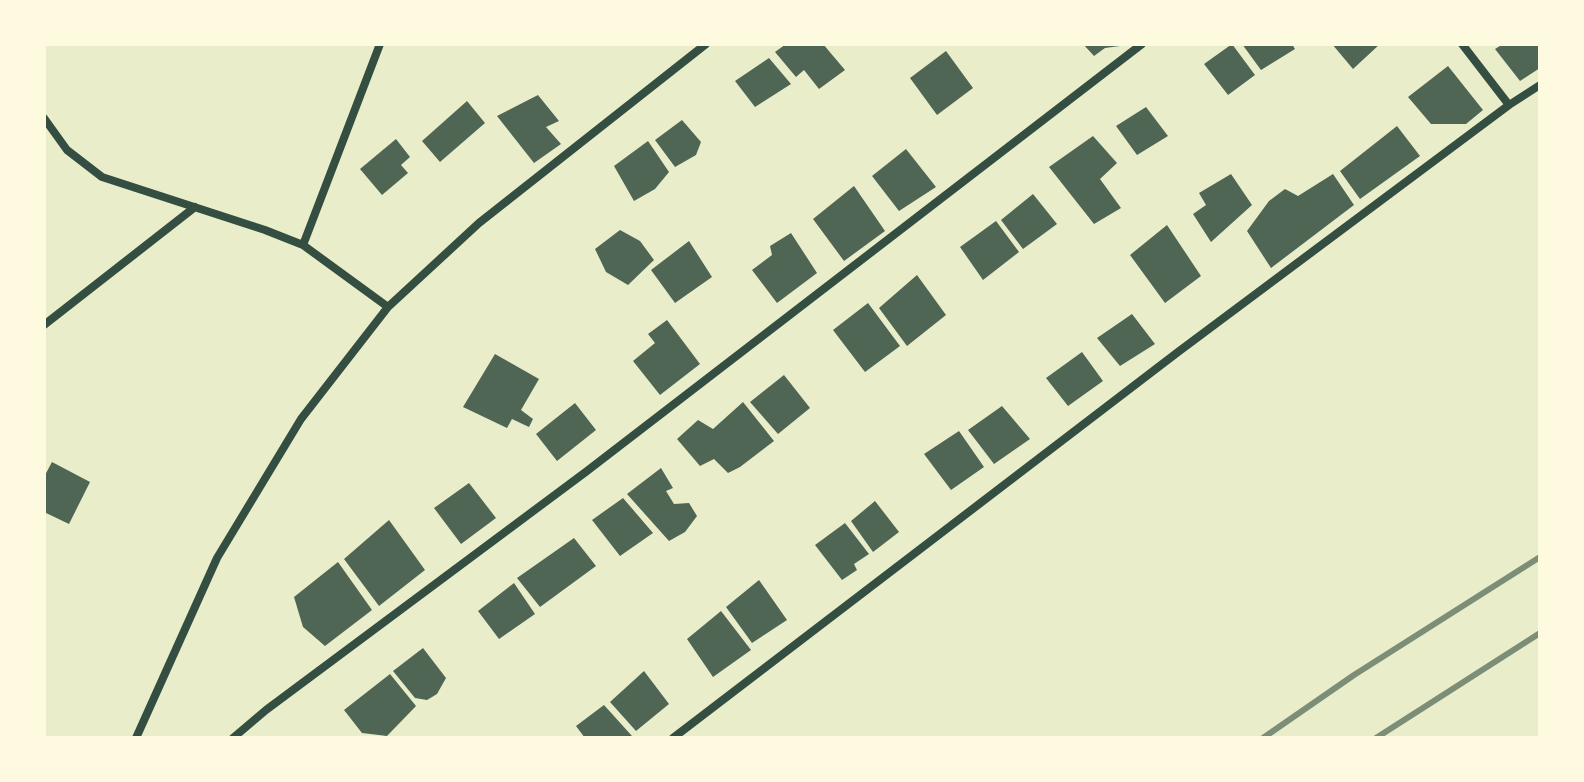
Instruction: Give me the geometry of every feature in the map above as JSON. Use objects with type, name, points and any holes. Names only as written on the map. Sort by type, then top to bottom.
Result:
[{"type":"street","points":[[303,245],[380,44]]},
{"type":"street","points":[[136,738],[217,558],[301,419],[388,307],[479,223],[706,44]]},
{"type":"street","points":[[233,738],[266,710],[587,471],[1142,44]]},
{"type":"street","points":[[1462,44],[1509,105]]},
{"type":"street","points":[[673,738],[1178,352],[1540,85]]},
{"type":"street","points":[[44,118],[67,150],[102,177],[303,245],[388,307]]},
{"type":"street","points":[[44,325],[195,207]]},
{"type":"building","points":[[786,44],[823,44],[845,70],[819,89],[804,70],[796,77],[775,52]]},
{"type":"building","points":[[1083,44],[1120,46],[1105,48],[1094,56]]},
{"type":"building","points":[[1232,44],[1255,75],[1228,95],[1204,64]]},
{"type":"building","points":[[1242,44],[1292,44],[1295,49],[1261,70]]},
{"type":"building","points":[[1332,44],[1380,44],[1353,69]]},
{"type":"building","points":[[1503,44],[1540,44],[1540,68],[1520,81],[1495,49]]},
{"type":"building","points":[[946,51],[973,88],[937,115],[910,78]]},
{"type":"building","points":[[769,58],[791,84],[755,107],[735,81]]},
{"type":"building","points":[[1448,66],[1483,110],[1466,124],[1431,124],[1408,97]]},
{"type":"building","points":[[538,95],[559,121],[546,127],[561,144],[534,163],[497,116]]},
{"type":"building","points":[[467,101],[485,123],[440,162],[422,141]]},
{"type":"building","points":[[1146,107],[1168,136],[1137,155],[1116,126]]},
{"type":"building","points":[[682,120],[701,142],[696,155],[675,167],[655,140]]},
{"type":"building","points":[[1397,126],[1420,156],[1360,199],[1340,171]]},
{"type":"building","points":[[1093,136],[1117,163],[1100,179],[1121,208],[1094,224],[1049,167]]},
{"type":"building","points":[[396,139],[410,157],[401,165],[408,173],[382,195],[360,169]]},
{"type":"building","points":[[648,141],[669,172],[655,189],[634,201],[614,166]]},
{"type":"building","points":[[906,149],[936,187],[899,211],[872,176]]},
{"type":"building","points":[[1231,174],[1252,205],[1211,242],[1193,214],[1206,205],[1199,193]]},
{"type":"building","points":[[1333,174],[1354,205],[1271,268],[1247,231],[1269,201],[1285,189],[1298,196]]},
{"type":"building","points":[[854,186],[885,231],[844,261],[813,219]]},
{"type":"building","points":[[1033,194],[1057,224],[1023,249],[1001,220]]},
{"type":"building","points":[[996,221],[1019,252],[983,280],[960,247]]},
{"type":"building","points":[[1167,225],[1201,276],[1165,303],[1130,255]]},
{"type":"building","points":[[620,230],[640,241],[654,260],[628,285],[606,272],[595,249]]},
{"type":"building","points":[[791,233],[817,273],[777,303],[752,270],[772,255],[770,246]]},
{"type":"building","points":[[689,241],[712,277],[675,303],[651,270]]},
{"type":"building","points":[[917,275],[946,315],[907,346],[879,308]]},
{"type":"building","points":[[868,303],[900,346],[865,372],[833,330]]},
{"type":"building","points":[[1132,314],[1155,344],[1120,366],[1097,338]]},
{"type":"building","points":[[667,320],[700,364],[660,395],[633,361],[655,343],[648,334]]},
{"type":"building","points":[[1082,352],[1103,381],[1068,406],[1046,378]]},
{"type":"building","points":[[495,354],[539,379],[521,410],[533,419],[529,427],[512,419],[507,428],[463,407]]},
{"type":"building","points":[[784,375],[810,408],[778,434],[750,402]]},
{"type":"building","points":[[743,402],[774,441],[728,473],[714,459],[700,466],[677,439],[698,420],[713,429]]},
{"type":"building","points":[[575,403],[596,430],[557,461],[536,434]]},
{"type":"building","points":[[1002,406],[1030,439],[994,464],[968,430]]},
{"type":"building","points":[[959,431],[984,467],[951,490],[924,454]]},
{"type":"building","points":[[52,462],[90,482],[69,524],[44,512],[44,477]]},
{"type":"building","points":[[661,468],[673,488],[666,491],[674,504],[689,503],[697,516],[685,532],[669,541],[627,494]]},
{"type":"building","points":[[469,483],[496,518],[461,544],[434,508]]},
{"type":"building","points":[[623,498],[653,533],[620,556],[592,520]]},
{"type":"building","points":[[875,501],[899,532],[873,552],[851,521]]},
{"type":"building","points":[[389,520],[425,570],[379,606],[344,559]]},
{"type":"building","points":[[845,523],[869,554],[854,564],[857,570],[842,580],[815,545]]},
{"type":"building","points":[[574,538],[596,566],[540,607],[517,578]]},
{"type":"building","points":[[338,562],[372,610],[325,646],[303,627],[294,597]]},
{"type":"building","points":[[759,580],[787,620],[752,643],[726,607]]},
{"type":"building","points":[[514,583],[535,614],[499,639],[478,611]]},
{"type":"building","points":[[721,611],[751,650],[713,677],[687,639]]},
{"type":"building","points":[[423,648],[446,678],[437,694],[427,700],[415,698],[393,671]]},
{"type":"building","points":[[644,671],[669,704],[636,731],[610,702]]},
{"type":"building","points":[[390,674],[416,706],[387,736],[362,733],[344,710]]},
{"type":"building","points":[[604,705],[632,736],[585,738],[576,726]]},
{"type":"railway","points":[[1263,738],[1354,675],[1540,557]]},
{"type":"railway","points":[[1376,738],[1540,633]]}]
